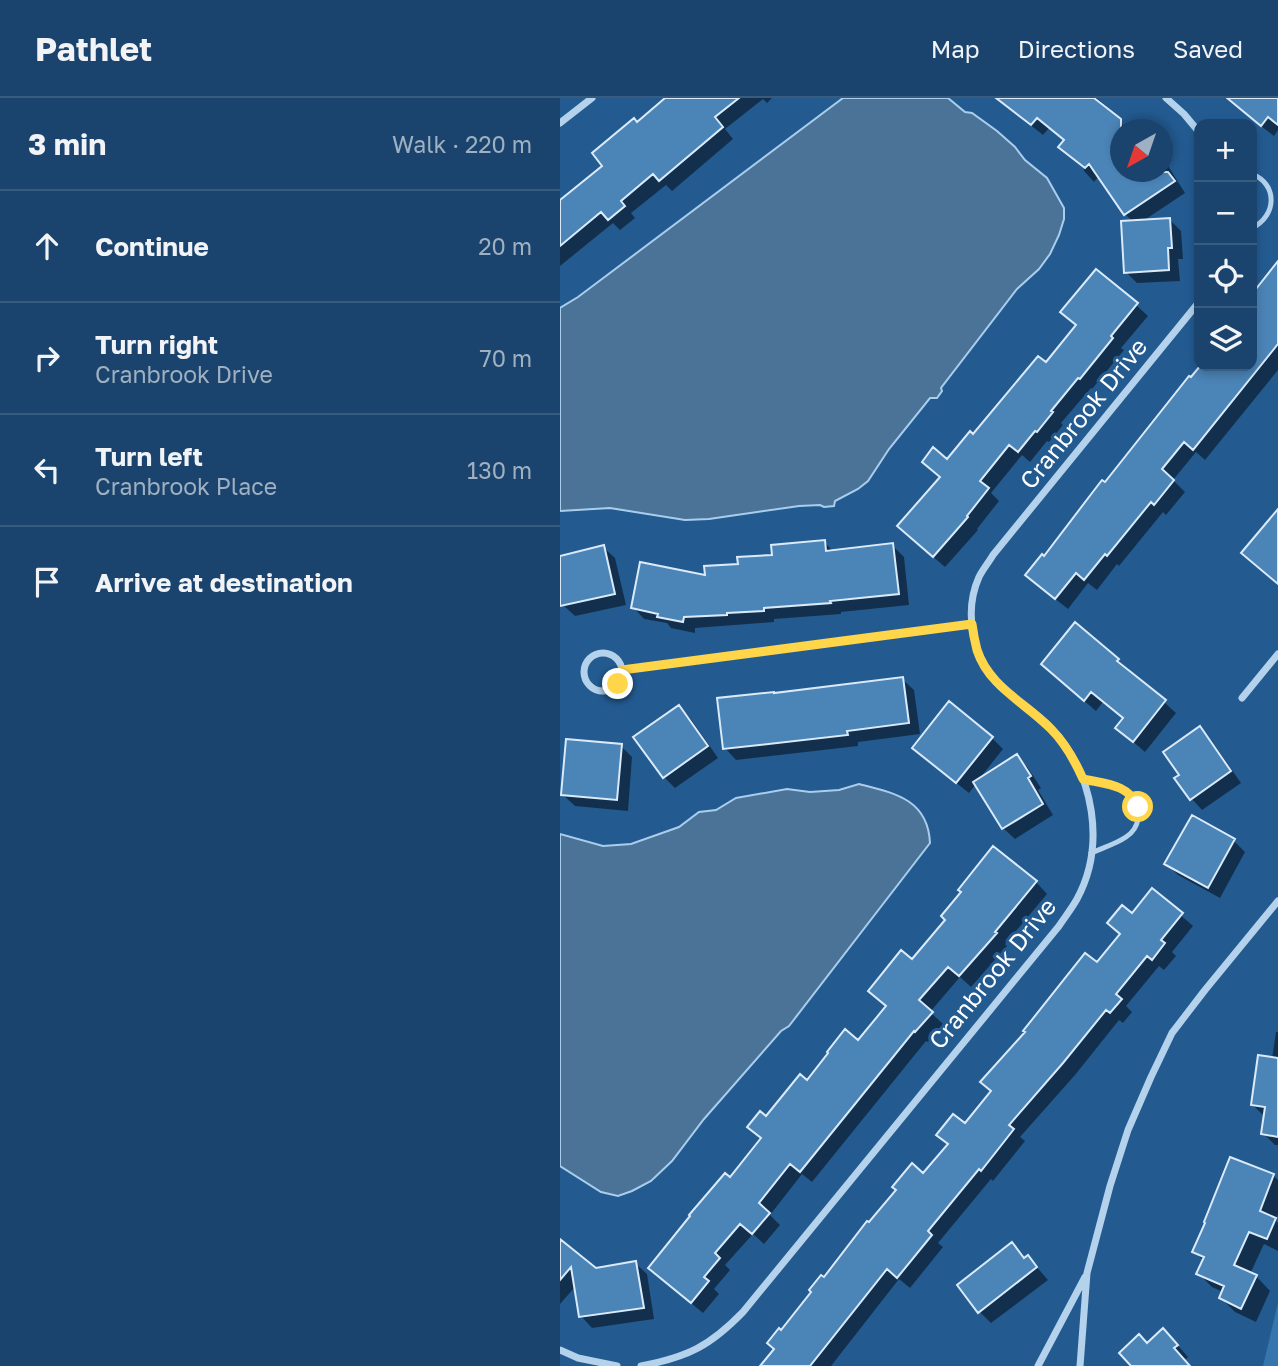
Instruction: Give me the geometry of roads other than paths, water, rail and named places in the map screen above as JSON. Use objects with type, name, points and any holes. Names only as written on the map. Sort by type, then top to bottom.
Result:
[{"type":"street","points":[[560,123],[592,98]]},
{"type":"street","points":[[1166,98],[1194,126]]},
{"type":"street","name":"Cranbrook Drive","points":[[641,1366],[671,1363],[701,1348],[743,1312],[1059,926],[1077,899],[1093,842],[1092,818],[1083,779],[1062,740],[990,674],[978,652],[972,624],[972,601],[980,576],[993,555],[1194,308]]},
{"type":"street","points":[[622,670],[972,624]]},
{"type":"street","points":[[600,654],[614,657],[622,670],[618,684],[606,691],[598,691],[592,687],[586,682],[584,675],[588,661],[600,654]]},
{"type":"street","points":[[1242,698],[1278,654]]},
{"type":"street","points":[[1080,1366],[1087,1273],[1110,1185],[1128,1130],[1172,1033],[1278,901]]},
{"type":"street","points":[[1038,1366],[1087,1273]]},
{"type":"street","points":[[560,1350],[578,1358],[617,1366]]},
{"type":"lane","points":[[1257,177],[1269,188],[1272,207],[1262,223],[1257,226]]},
{"type":"lane","points":[[1083,779],[1122,788],[1135,799],[1139,816],[1133,831],[1126,837],[1091,853]]}]
